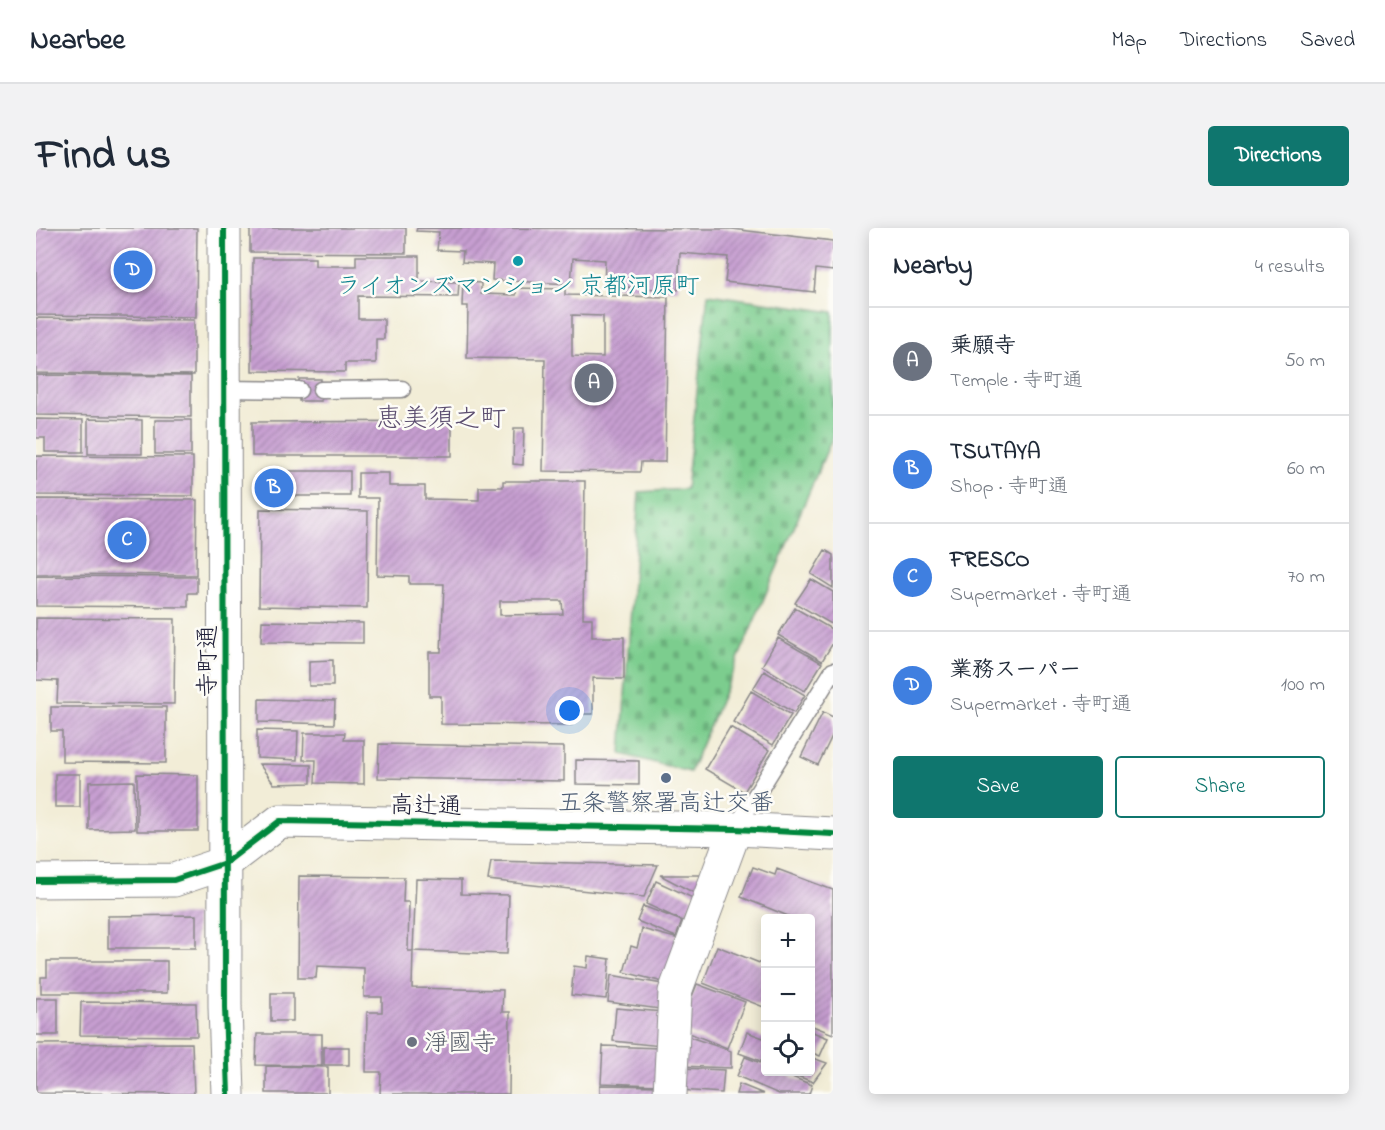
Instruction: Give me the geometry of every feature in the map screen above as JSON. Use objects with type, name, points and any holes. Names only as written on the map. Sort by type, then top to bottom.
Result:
[{"type":"street","name":"寺町通","points":[[224,228],[225,863],[228,1094]]},
{"type":"street","name":"高辻通","points":[[36,880],[174,880],[225,863],[280,821],[735,829],[833,834]]},
{"type":"street","points":[[670,1094],[675,992],[735,829]]},
{"type":"lane","points":[[224,389],[300,390]]},
{"type":"lane","points":[[321,390],[402,389]]},
{"type":"lane","points":[[735,829],[833,671]]},
{"type":"green space","points":[[708,294],[833,312],[833,436],[690,772],[621,754],[639,492],[686,489]]},
{"type":"building","points":[[36,228],[197,228],[196,317],[36,315]]},
{"type":"building","points":[[250,228],[406,228],[406,253],[250,252]]},
{"type":"building","name":"ライオンズマンション 京都河原町","points":[[417,228],[732,229],[833,241],[833,271],[816,269],[814,292],[725,282],[728,257],[680,253],[678,290],[604,286],[605,260],[573,258],[571,284],[492,280],[493,264],[462,262],[463,251],[437,250],[439,232],[416,231]]},
{"type":"building","points":[[356,256],[419,256],[419,281],[459,282],[458,297],[358,296],[358,319],[384,319],[384,339],[376,339],[376,363],[345,363],[345,372],[252,371],[253,258],[315,258],[315,266],[356,266]]},
{"type":"building","points":[[463,282],[481,283],[481,294],[516,295],[516,288],[565,289],[565,295],[668,297],[665,462],[641,462],[640,472],[543,471],[545,359],[467,358],[468,306],[462,306]],"holes":[[[572,315],[603,316],[603,357],[572,356]]]},
{"type":"building","points":[[36,318],[194,320],[194,375],[36,373]]},
{"type":"building","points":[[36,375],[191,376],[191,417],[36,415]]},
{"type":"building","points":[[299,379],[321,379],[321,401],[299,401]]},
{"type":"building","points":[[36,419],[83,420],[83,452],[45,452],[45,438],[36,438]]},
{"type":"building","points":[[88,419],[142,420],[142,454],[88,454]]},
{"type":"building","points":[[155,420],[191,420],[191,454],[155,454]]},
{"type":"building","points":[[452,421],[452,456],[252,456],[252,422]]},
{"type":"building","points":[[514,428],[524,428],[523,465],[513,464]]},
{"type":"building","points":[[36,456],[193,457],[193,496],[36,495]]},
{"type":"building","points":[[261,471],[350,471],[350,496],[261,496]]},
{"type":"building","points":[[358,473],[389,473],[389,486],[425,486],[425,499],[479,500],[479,487],[503,487],[503,481],[585,481],[583,618],[592,618],[592,637],[624,637],[624,679],[593,678],[593,714],[572,714],[572,725],[441,724],[441,696],[429,696],[429,652],[441,652],[444,584],[409,584],[409,576],[377,575],[378,498],[358,498]],"holes":[[[500,601],[562,601],[563,614],[500,615]]]},
{"type":"building","points":[[36,499],[197,500],[196,575],[36,574]]},
{"type":"building","points":[[260,509],[368,511],[367,608],[259,606]]},
{"type":"building","points":[[825,550],[833,555],[833,588],[811,574]]},
{"type":"building","points":[[36,576],[197,577],[197,593],[188,593],[188,607],[36,606]]},
{"type":"building","points":[[811,579],[833,592],[833,625],[795,603]]},
{"type":"building","points":[[795,608],[833,630],[833,643],[822,661],[778,635]]},
{"type":"building","points":[[36,618],[175,619],[174,704],[57,703],[58,681],[36,680]]},
{"type":"building","points":[[262,621],[363,623],[363,643],[261,642]]},
{"type":"building","points":[[778,638],[822,663],[805,691],[762,666]]},
{"type":"building","points":[[333,660],[333,686],[309,686],[309,661]]},
{"type":"building","points":[[764,671],[805,695],[794,713],[753,689]]},
{"type":"building","points":[[751,691],[791,715],[773,745],[733,722]]},
{"type":"building","points":[[259,699],[335,701],[334,724],[259,722]]},
{"type":"building","points":[[51,707],[166,707],[166,763],[62,762],[62,731],[51,731]]},
{"type":"building","points":[[823,712],[833,717],[833,734],[818,765],[801,757]]},
{"type":"building","points":[[730,727],[769,750],[744,792],[705,769]]},
{"type":"building","points":[[257,730],[298,731],[297,760],[257,758]]},
{"type":"building","points":[[304,733],[345,733],[344,740],[364,740],[364,784],[315,783],[316,760],[303,760]]},
{"type":"building","points":[[379,744],[564,747],[564,781],[378,778]]},
{"type":"building","points":[[576,760],[639,761],[639,785],[576,784]]},
{"type":"building","points":[[259,764],[311,765],[311,783],[274,784]]},
{"type":"building","points":[[55,774],[80,774],[80,807],[55,807]]},
{"type":"building","points":[[137,774],[198,775],[198,831],[137,831]]},
{"type":"building","points":[[134,781],[135,829],[89,830],[89,782]]},
{"type":"building","points":[[491,861],[658,865],[644,897],[488,880]]},
{"type":"building","points":[[753,867],[775,875],[777,869],[833,890],[833,1034],[815,1027],[815,914],[783,914],[741,897]]},
{"type":"building","points":[[660,875],[706,875],[696,894]]},
{"type":"building","points":[[299,876],[404,877],[403,902],[409,902],[408,951],[413,951],[412,988],[503,990],[502,1012],[510,1012],[509,1094],[380,1094],[381,1072],[366,1072],[367,1012],[382,1012],[382,997],[364,997],[364,968],[317,966],[316,978],[298,978]]},
{"type":"building","points":[[416,879],[461,880],[461,894],[509,895],[507,954],[413,951]]},
{"type":"building","points":[[656,881],[693,898],[683,921],[646,904]]},
{"type":"building","points":[[643,906],[682,921],[676,937],[637,921]]},
{"type":"building","points":[[196,915],[196,948],[108,948],[108,916]]},
{"type":"building","points":[[642,929],[679,939],[667,983],[624,972],[631,946],[637,948]]},
{"type":"building","points":[[717,946],[761,964],[761,1006],[703,983]]},
{"type":"building","points":[[588,956],[610,959],[606,999],[571,995],[574,966],[587,968]]},
{"type":"building","points":[[47,961],[167,961],[167,993],[41,993],[41,977],[47,977]]},
{"type":"building","points":[[611,975],[668,985],[667,1010],[608,1002]]},
{"type":"building","points":[[697,984],[745,1002],[727,1048],[679,1029]]},
{"type":"building","points":[[271,993],[293,993],[293,1021],[271,1021]]},
{"type":"building","points":[[36,998],[58,998],[58,1035],[36,1035]]},
{"type":"building","points":[[81,1002],[196,1003],[197,1036],[80,1035]]},
{"type":"building","points":[[616,1008],[664,1012],[661,1046],[613,1041]]},
{"type":"building","points":[[747,1032],[761,1037],[761,1061],[739,1053]]},
{"type":"building","points":[[815,1033],[828,1038],[820,1056],[815,1054]]},
{"type":"building","points":[[257,1034],[322,1034],[322,1066],[256,1065]]},
{"type":"building","points":[[681,1034],[731,1051],[731,1068],[679,1066]]},
{"type":"building","points":[[192,1043],[194,1094],[36,1093],[36,1044]]},
{"type":"building","points":[[603,1046],[660,1048],[659,1085],[601,1083]]},
{"type":"building","points":[[324,1047],[349,1047],[349,1065],[324,1065]]},
{"type":"building","points":[[745,1057],[761,1063],[761,1076],[790,1076],[812,1085],[809,1094],[779,1094],[737,1076]]},
{"type":"building","points":[[815,1059],[827,1063],[813,1082],[797,1076],[815,1076]]},
{"type":"building","points":[[266,1066],[328,1067],[328,1093],[266,1093]]},
{"type":"building","points":[[681,1068],[724,1070],[722,1093],[680,1090]]},
{"type":"building","points":[[739,1084],[764,1094],[736,1094]]},
{"type":"building","points":[[600,1085],[658,1086],[658,1094],[600,1094]]},
{"type":"cycle path","points":[[224,228],[225,1007],[228,1094]]},
{"type":"cycle path","points":[[36,881],[174,880],[225,863],[280,821],[735,829],[833,834]]},
{"type":"place","name":"ライオンズマンション 京都河原町","points":[[518,261]]},
{"type":"place","name":"業務スーパー","points":[[133,270]]},
{"type":"place","name":"乗願寺","points":[[594,383]]},
{"type":"place","name":"TSUTAYA","points":[[274,488]]},
{"type":"place","name":"FRESCO","points":[[127,540]]},
{"type":"place","name":"五条警察署高辻交番","points":[[666,778]]},
{"type":"place","name":"淨國寺","points":[[412,1042]]},
{"type":"district","name":"恵美須之町","points":[[441,417]]}]
